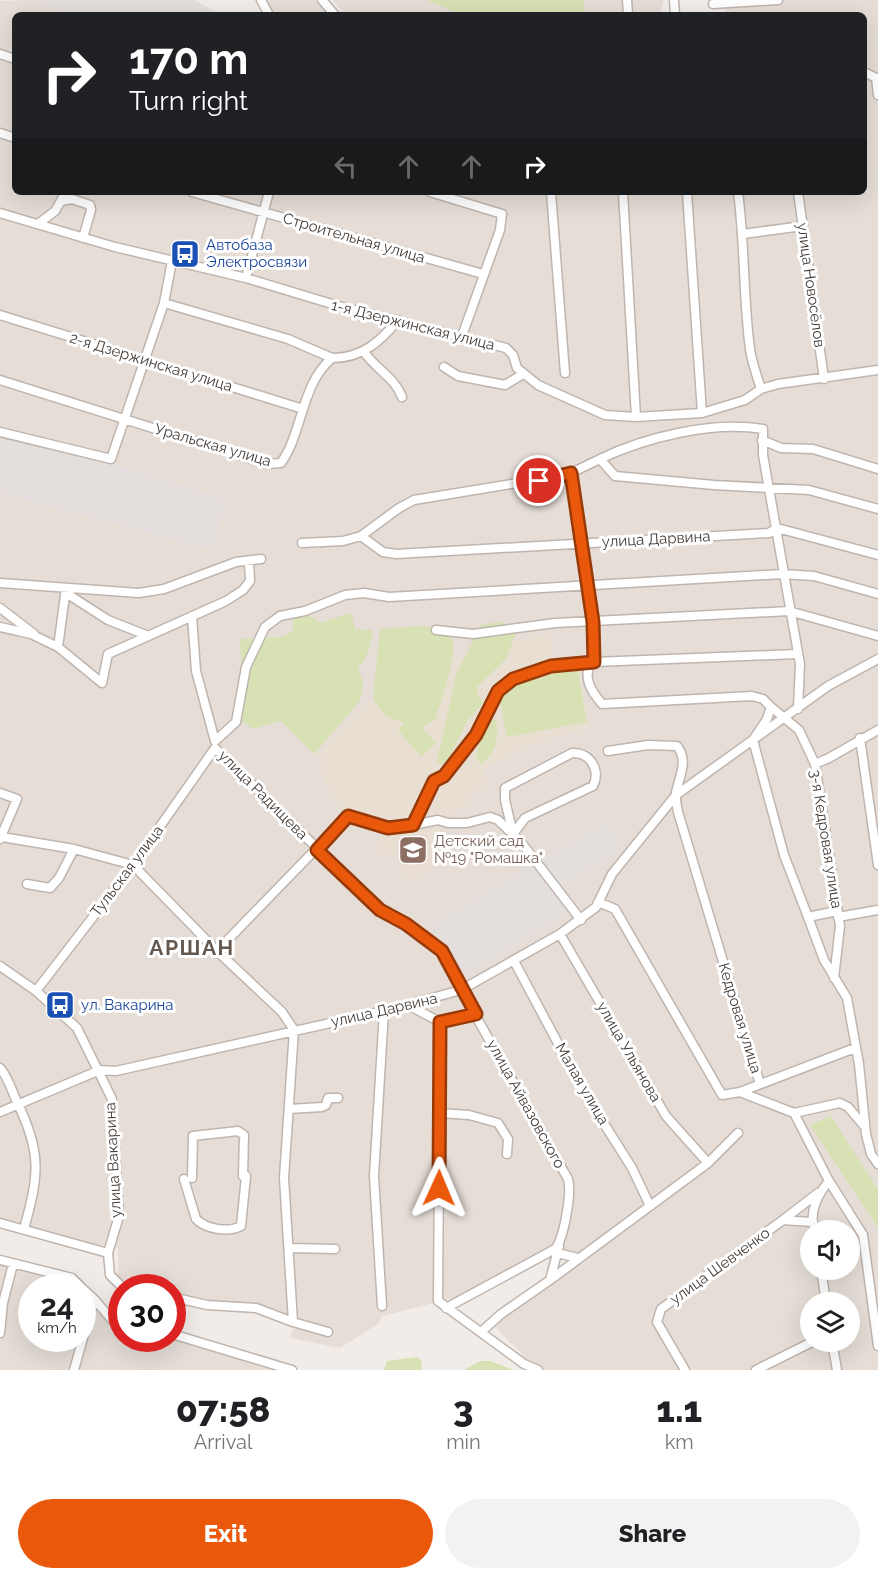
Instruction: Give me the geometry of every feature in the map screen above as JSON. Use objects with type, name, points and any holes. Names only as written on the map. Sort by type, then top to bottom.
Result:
[{"type":"street","points":[[322,0],[332,12]]},
{"type":"street","points":[[713,2],[778,0]]},
{"type":"street","points":[[877,79],[878,95]]},
{"type":"street","name":"Строительная улица","points":[[202,195],[483,274]]},
{"type":"street","points":[[246,278],[268,195]]},
{"type":"street","points":[[440,195],[502,214],[500,230],[462,336]]},
{"type":"street","points":[[551,195],[565,373]]},
{"type":"street","points":[[623,195],[636,417]]},
{"type":"street","points":[[687,195],[702,413]]},
{"type":"street","points":[[738,195],[743,234],[743,288],[750,350],[760,389]]},
{"type":"street","name":"улица Новосёлов","points":[[798,195],[824,379]]},
{"type":"street","points":[[38,224],[55,211],[64,196],[90,205],[91,210],[83,238]]},
{"type":"street","name":"1-я Дзержинская улица","points":[[0,213],[83,238],[246,278],[310,299],[510,350],[517,368],[523,374],[568,400],[605,415],[636,417],[702,413],[745,400],[760,389],[778,384],[878,370]]},
{"type":"street","points":[[743,234],[802,226]]},
{"type":"street","points":[[0,432],[111,459],[164,303],[172,261]]},
{"type":"street","points":[[164,303],[288,339],[332,358],[364,352],[387,334],[398,320]]},
{"type":"street","name":"2-я Дзержинская улица","points":[[0,315],[303,409]]},
{"type":"street","points":[[364,352],[374,366],[397,384],[402,397]]},
{"type":"street","name":"Уральская улица","points":[[0,380],[275,465],[281,463],[292,446],[303,409],[320,370],[332,358]]},
{"type":"street","points":[[444,367],[458,376],[506,385],[523,374]]},
{"type":"street","points":[[302,543],[343,541],[361,536],[392,512],[414,500],[524,484],[571,473],[645,441],[712,427],[746,426],[763,429],[762,440],[777,528],[782,574],[801,675],[798,709]]},
{"type":"street","points":[[762,440],[781,448],[813,449],[878,469]]},
{"type":"street","points":[[600,459],[615,476],[809,490],[878,509]]},
{"type":"street","points":[[571,473],[593,622],[592,662],[587,668],[589,686],[602,705],[752,696],[763,699],[771,707]]},
{"type":"street","name":"улица Дарвина","points":[[361,536],[383,552],[396,554],[769,533],[777,528],[878,555]]},
{"type":"street","points":[[0,583],[66,591],[139,593],[164,589],[236,562],[261,559]]},
{"type":"street","points":[[0,608],[37,636],[57,647],[102,683],[108,654],[243,590],[250,581],[249,562]]},
{"type":"street","points":[[215,744],[236,722],[246,667],[265,627],[280,616],[305,611],[345,595],[364,593],[389,597],[782,574],[814,576],[878,594]]},
{"type":"street","points":[[66,591],[108,620],[146,636]]},
{"type":"street","points":[[57,647],[66,591]]},
{"type":"street","points":[[436,630],[473,634],[495,629],[789,611],[878,636]]},
{"type":"street","points":[[192,616],[196,671],[215,744]]},
{"type":"street","points":[[0,627],[37,636]]},
{"type":"street","points":[[413,825],[434,781],[444,776],[476,735],[498,691],[513,679],[551,666],[592,662],[796,654]]},
{"type":"street","points":[[786,718],[828,686],[878,659]]},
{"type":"street","name":"улица Дарвина","points":[[753,740],[767,719],[771,707]]},
{"type":"street","name":"3-я Кедровая улица","points":[[771,707],[786,718],[803,736],[815,764],[840,940],[834,978]]},
{"type":"street","name":"улица Дарвина","points":[[0,1112],[100,1070],[116,1071],[384,1011],[461,990],[581,920],[598,902],[612,874],[676,795],[786,718]]},
{"type":"street","points":[[815,764],[878,730]]},
{"type":"street","points":[[860,738],[878,865]]},
{"type":"street","points":[[753,740],[784,855],[824,960],[847,998],[865,1127],[869,1148],[877,1162]]},
{"type":"street","name":"улица Радищева","points":[[215,744],[317,850],[380,910],[406,924],[442,951],[458,978],[461,990]]},
{"type":"street","name":"Тульская улица","points":[[36,991],[133,865],[215,744]]},
{"type":"street","points":[[608,751],[648,745],[677,746],[684,759],[676,795]]},
{"type":"street","points":[[572,753],[586,755],[596,774],[593,786],[525,818],[513,834],[504,795],[507,786],[572,753]]},
{"type":"street","points":[[0,793],[17,799],[1,838],[74,849],[133,865],[217,951],[282,1012],[294,1030],[284,1178],[293,1322]]},
{"type":"street","name":"Кедровая улица","points":[[598,902],[615,909],[722,1095],[740,1092],[760,1084],[678,812],[676,795]]},
{"type":"street","points":[[217,951],[348,816],[388,828],[438,820],[444,823],[467,823],[490,817],[506,825],[581,920]]},
{"type":"street","points":[[27,884],[50,888],[59,879],[74,849]]},
{"type":"street","name":"3-я Кедровая улица","points":[[837,914],[878,910]]},
{"type":"street","points":[[808,917],[837,914]]},
{"type":"street","name":"улица Ульянова","points":[[560,934],[666,1116],[708,1163]]},
{"type":"street","name":"Малая улица","points":[[514,961],[584,1092],[632,1168],[650,1206]]},
{"type":"street","name":"улица Вакарина","points":[[0,966],[36,991],[77,1028],[100,1070],[112,1099],[119,1216],[108,1253]]},
{"type":"street","name":"улица Айвазовского","points":[[461,990],[568,1179],[569,1189],[558,1249]]},
{"type":"street","points":[[408,1005],[440,1022],[476,1014]]},
{"type":"street","points":[[382,1306],[374,1176],[384,1011]]},
{"type":"street","points":[[440,1022],[436,1288],[438,1301],[524,1364],[538,1370]]},
{"type":"street","points":[[760,1084],[855,1048]]},
{"type":"street","points":[[0,1068],[19,1104],[34,1142],[37,1164],[34,1193],[24,1229]]},
{"type":"street","points":[[740,1092],[794,1113],[840,1103],[848,1107],[865,1127]]},
{"type":"street","points":[[289,1109],[324,1106],[328,1098],[338,1098]]},
{"type":"street","points":[[440,1113],[469,1115],[498,1123],[508,1139],[507,1154]]},
{"type":"street","points":[[794,1113],[829,1181],[863,1235],[878,1346]]},
{"type":"street","points":[[238,1131],[243,1135],[245,1176],[240,1226],[235,1229],[211,1228],[196,1219],[188,1178],[193,1136],[198,1133],[238,1131]]},
{"type":"street","points":[[481,1332],[501,1314],[708,1163],[738,1133]]},
{"type":"street","points":[[783,1220],[819,1193],[829,1181]]},
{"type":"street","points":[[814,1220],[819,1193]]},
{"type":"street","name":"улица Шевченко","points":[[686,1370],[657,1322],[661,1310],[783,1220],[800,1223]]},
{"type":"street","points":[[0,1223],[108,1253],[110,1274]]},
{"type":"street","points":[[290,1248],[335,1249]]},
{"type":"street","points":[[558,1249],[578,1258]]},
{"type":"street","points":[[446,1308],[558,1249]]},
{"type":"street","points":[[550,1280],[558,1249]]},
{"type":"street","points":[[0,1260],[55,1274]]},
{"type":"street","points":[[0,1331],[3,1303],[13,1264]]},
{"type":"street","points":[[96,1301],[108,1316]]},
{"type":"street","points":[[186,1301],[207,1305],[256,1308],[328,1332]]},
{"type":"street","points":[[186,1338],[292,1370]]},
{"type":"street","points":[[756,1370],[800,1348]]},
{"type":"street","points":[[74,1370],[79,1352]]},
{"type":"street","points":[[834,1352],[837,1370]]},
{"type":"shaded area","points":[[0,0],[195,0],[215,12],[63,12],[30,1]]},
{"type":"shaded area","points":[[264,0],[319,0],[329,12],[270,12]]},
{"type":"shaded area","points":[[333,0],[458,0],[490,12],[343,12]]},
{"type":"shaded area","points":[[582,0],[664,0],[660,12],[580,12]]},
{"type":"shaded area","points":[[724,0],[878,0],[878,1370],[538,1370],[488,1320],[582,1258],[546,1248],[482,1286],[457,1297],[382,1316],[379,1323],[340,1348],[290,1338],[297,1318],[258,1305],[186,1295],[186,1274],[118,1274],[118,1248],[0,1227],[0,1],[30,1],[63,12],[12,12],[12,195],[867,195],[867,12],[726,12]],"holes":[[[404,668],[586,710],[590,725],[581,732],[576,730],[529,745],[484,769],[484,779],[465,799],[468,804],[445,817],[322,752]],[[395,854],[453,858],[407,879]]]},
{"type":"shaded area","points":[[0,438],[120,466],[227,500],[212,550],[0,493]]},
{"type":"shaded area","points":[[550,633],[555,668],[579,666],[590,725],[581,732],[576,730],[529,745],[484,769],[486,785],[466,799],[468,804],[445,817],[440,813],[429,818],[394,825],[374,823],[350,814],[338,803],[323,780],[322,752],[404,668]]},
{"type":"shaded area","name":"Детский сад №19 \"Ромашка\"","points":[[437,821],[453,859],[407,880],[395,854],[381,856],[373,845],[392,829]]},
{"type":"shaded area","points":[[608,821],[623,849],[558,888],[567,913],[461,978],[431,925]]},
{"type":"shaded area","points":[[0,1264],[42,1274],[18,1274],[18,1352],[96,1352],[96,1304],[108,1315],[108,1352],[186,1352],[186,1342],[299,1370],[0,1370]]},
{"type":"green space","points":[[427,0],[584,0],[585,12],[455,12]]},
{"type":"green space","points":[[351,613],[355,629],[372,630],[369,650],[358,668],[363,683],[360,701],[314,754],[281,721],[253,729],[238,718],[243,686],[240,639],[284,637],[293,630],[293,619],[304,614],[320,623]]},
{"type":"green space","points":[[504,622],[516,632],[506,659],[477,687],[478,696],[484,702],[467,721],[449,758],[441,765],[437,761],[457,672],[482,624]]},
{"type":"green space","points":[[424,626],[450,635],[453,652],[435,720],[422,727],[436,743],[421,757],[398,730],[404,723],[384,715],[373,699],[380,629]]},
{"type":"green space","points":[[577,666],[587,722],[507,737],[496,681]]},
{"type":"green space","points":[[496,719],[496,744],[491,754],[481,764],[476,759],[481,736],[487,725]]},
{"type":"green space","points":[[831,1116],[878,1190],[878,1228],[810,1125]]},
{"type":"green space","points":[[417,1357],[421,1360],[422,1370],[384,1370],[387,1361]]},
{"type":"green space","points":[[480,1361],[490,1361],[514,1370],[464,1370]]},
{"type":"place","name":"Автобаза Электросвязи","points":[[185,254]]},
{"type":"place","name":"Детский сад №19 \"Ромашка\"","points":[[413,850]]},
{"type":"place","name":"ул. Вакарина","points":[[60,1005]]},
{"type":"district","name":"АРШАН","points":[[192,948]]},
{"type":"route","points":[[439,1188],[440,1022],[476,1014],[461,990],[458,978],[442,951],[406,924],[380,910],[317,850],[348,816],[388,828],[413,825],[434,781],[444,776],[476,735],[493,706],[498,691],[513,679],[551,666],[594,662],[593,622],[571,473],[539,481]]}]
